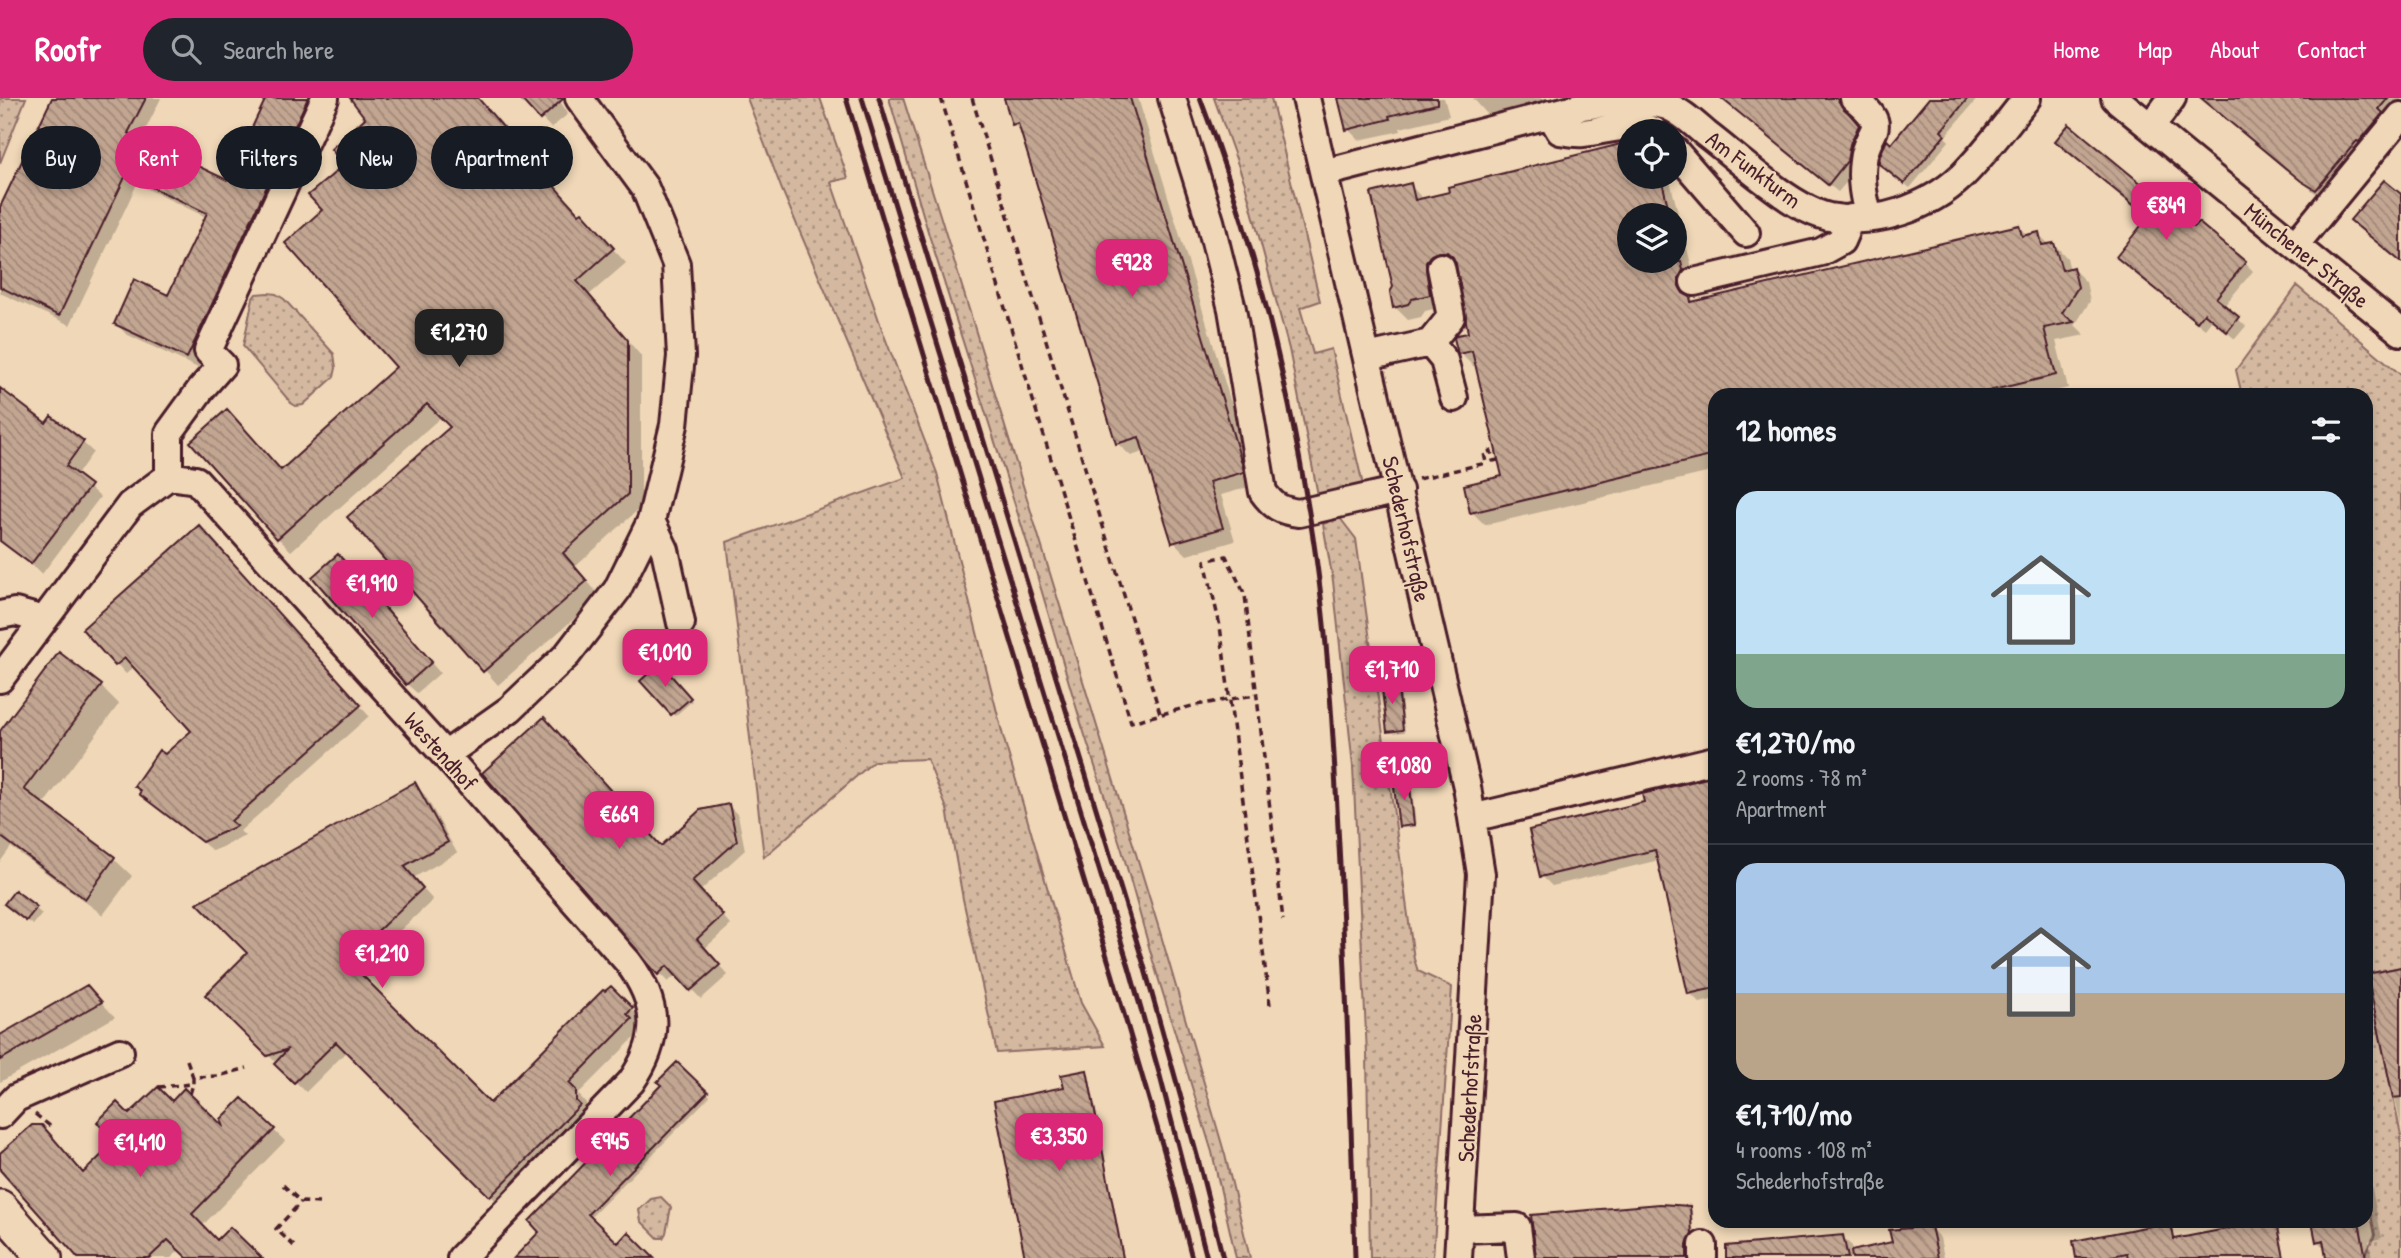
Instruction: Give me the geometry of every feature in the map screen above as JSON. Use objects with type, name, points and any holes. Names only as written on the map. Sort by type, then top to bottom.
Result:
[{"type":"main road","points":[[0,1207],[45,1258]]},
{"type":"main road","points":[[0,1242],[14,1258]]},
{"type":"street","points":[[0,679],[130,505],[169,476],[169,433],[222,365],[208,351],[325,98]]},
{"type":"street","points":[[445,755],[509,709],[567,655],[617,590],[651,521],[674,425],[681,356],[676,264],[645,188],[579,98]]},
{"type":"street","points":[[1172,98],[1210,221],[1232,309],[1263,492],[1272,505],[1284,511],[1299,513],[1399,490]]},
{"type":"street","name":"Schederhofstraße","points":[[1306,98],[1467,787],[1481,874],[1458,1258]]},
{"type":"street","points":[[1694,282],[1821,252],[1841,241],[1860,218],[1863,156],[1875,129],[1874,118],[1854,98]]},
{"type":"street","name":"Am Funkturm","points":[[1324,173],[1583,106],[1638,99],[1666,106],[1684,115],[1770,185],[1805,208],[1829,216],[1860,218],[1909,210],[1943,191],[1976,161],[2027,98]]},
{"type":"street","name":"Münchener Straße","points":[[2115,98],[2401,332]]},
{"type":"street","points":[[2151,127],[2172,98]]},
{"type":"street","points":[[1550,114],[1560,131],[1581,133],[1617,127]]},
{"type":"street","points":[[2301,251],[2401,116]]},
{"type":"street","points":[[2301,251],[2401,142]]},
{"type":"street","points":[[1687,165],[1746,233]]},
{"type":"street","points":[[1367,357],[1430,343],[1451,317],[1441,267]]},
{"type":"street","points":[[1430,343],[1444,360],[1454,398]]},
{"type":"street","name":"Westendhof","points":[[169,476],[196,480],[445,755],[633,969],[647,994],[653,1027],[644,1063],[631,1082],[461,1258]]},
{"type":"street","points":[[651,521],[665,550],[681,623]]},
{"type":"street","points":[[0,615],[15,612],[44,620]]},
{"type":"street","points":[[1472,818],[1708,762]]},
{"type":"street","points":[[0,1115],[16,1098],[120,1052]]},
{"type":"street","points":[[1460,1229],[1517,1227],[1521,1258]]},
{"type":"path","points":[[940,98],[1131,722],[1160,713],[1255,695]]},
{"type":"path","points":[[972,98],[1160,713]]},
{"type":"path","points":[[1445,472],[1486,463],[1484,453],[1491,451],[1493,461],[1498,460]]},
{"type":"path","points":[[1270,1005],[1220,626],[1205,561],[1226,556],[1245,595],[1283,920]]},
{"type":"path","points":[[187,1060],[193,1077],[190,1094]]},
{"type":"path","points":[[193,1077],[219,1076],[247,1068]]},
{"type":"path","points":[[158,1087],[193,1084]]},
{"type":"path","points":[[283,1185],[301,1202],[319,1203]]},
{"type":"path","points":[[294,1247],[276,1229],[301,1202]]},
{"type":"shaded area","points":[[1,98],[26,98],[0,163],[0,101]]},
{"type":"shaded area","points":[[747,98],[820,98],[848,178],[831,182],[884,335],[937,473],[1003,736],[1081,1003],[1105,1046],[997,1053],[963,899],[947,809],[927,759],[874,761],[764,857],[727,542],[905,478],[782,190]]},
{"type":"shaded area","points":[[889,98],[903,98],[940,215],[1160,932],[1225,1155],[1250,1258],[1236,1258],[1212,1152],[1122,850],[929,235]]},
{"type":"shaded area","points":[[1214,98],[1271,98],[1320,301],[1300,308],[1313,354],[1331,349],[1363,485],[1318,495],[1289,349],[1245,184]]},
{"type":"shaded area","points":[[2297,286],[2401,375],[2401,967],[2373,973],[2373,388],[2240,388],[2236,370]]},
{"type":"shaded area","points":[[268,293],[284,299],[334,354],[334,377],[303,405],[296,406],[291,403],[243,346],[253,298],[256,294]]},
{"type":"shaded area","points":[[1340,518],[1356,539],[1414,959],[1418,971],[1452,987],[1433,1258],[1370,1258],[1367,1054],[1353,766],[1333,581],[1323,524]]},
{"type":"shaded area","points":[[2373,1002],[2401,1135],[2401,1258],[2366,1258],[2365,1254],[2375,1235]]},
{"type":"shaded area","points":[[661,1197],[671,1207],[666,1233],[663,1238],[658,1238],[641,1221],[639,1210],[651,1199]]},
{"type":"building","points":[[52,98],[146,98],[132,126],[115,126],[115,189],[119,189],[59,316],[0,287],[0,207],[21,163],[21,189],[101,189],[101,126],[39,126]]},
{"type":"building","points":[[266,98],[308,98],[295,126],[253,126]]},
{"type":"building","points":[[350,98],[478,98],[502,126],[431,126],[431,189],[557,189],[579,214],[582,212],[614,248],[577,281],[628,340],[628,494],[563,553],[587,581],[483,672],[347,517],[450,427],[427,404],[277,539],[190,442],[227,409],[281,470],[396,367],[285,243],[322,210],[308,195],[315,189],[322,189],[322,183],[336,172],[336,189],[417,189],[417,126],[356,126],[365,118]]},
{"type":"building","points":[[520,98],[564,98],[540,120]]},
{"type":"building","points":[[1004,98],[1130,98],[1243,467],[1244,472],[1209,482],[1223,528],[1172,543],[1139,437],[1116,444],[1018,123],[1012,125]]},
{"type":"building","points":[[1338,98],[1437,98],[1437,104],[1346,130]]},
{"type":"building","points":[[1721,98],[1836,98],[1859,125],[1850,144],[1847,161],[1828,185]]},
{"type":"building","points":[[1929,98],[1968,98],[1941,131],[1945,135],[1904,184],[1879,164],[1880,155],[1887,140],[1891,144]]},
{"type":"building","points":[[2201,98],[2388,98],[2379,109],[2383,113],[2316,190],[2301,181]]},
{"type":"building","points":[[2069,124],[2194,227],[2198,222],[2246,262],[2216,298],[2239,317],[2227,332],[2204,313],[2197,322],[2116,257],[2148,217],[2055,141]]},
{"type":"building","points":[[1617,145],[1617,189],[1664,189],[1667,203],[1617,203],[1617,273],[1682,273],[1679,286],[1683,293],[1690,297],[1691,302],[2019,225],[2022,236],[2039,232],[2042,245],[2054,243],[2062,270],[2073,267],[2078,287],[2062,313],[2074,322],[2044,328],[2056,375],[2002,388],[1708,388],[1708,457],[1470,513],[1464,485],[1502,476],[1472,351],[1458,354],[1454,338],[1468,333],[1456,264],[1447,252],[1431,255],[1426,261],[1430,295],[1412,299],[1408,304],[1393,308],[1390,292],[1393,287],[1371,193],[1411,183],[1415,200],[1449,192],[1448,187]]},
{"type":"building","points":[[202,168],[216,175],[216,189],[266,189],[187,358],[114,324],[134,279],[168,295],[207,213],[156,189],[202,189]]},
{"type":"building","points":[[2384,180],[2401,194],[2401,262],[2350,220]]},
{"type":"building","points":[[0,388],[46,423],[51,416],[84,441],[66,466],[91,485],[31,564],[0,541]]},
{"type":"building","points":[[199,525],[361,705],[231,821],[237,826],[202,842],[139,794],[141,791],[134,786],[159,750],[165,754],[191,731],[125,658],[115,666],[82,629]]},
{"type":"building","points":[[338,554],[432,662],[406,685],[312,577]]},
{"type":"building","points":[[59,652],[102,685],[24,789],[115,857],[85,899],[0,836],[0,731]]},
{"type":"building","points":[[660,663],[691,698],[671,715],[640,681]]},
{"type":"building","points":[[1397,679],[1403,730],[1387,732],[1381,681]]},
{"type":"building","points":[[544,717],[661,846],[700,810],[729,804],[737,841],[692,881],[723,915],[697,939],[720,965],[690,991],[667,966],[658,975],[482,773]]},
{"type":"building","points":[[1409,777],[1414,825],[1399,827],[1393,779]]},
{"type":"building","points":[[1708,778],[1708,990],[1688,994],[1655,850],[1540,877],[1529,830],[1644,802],[1642,794]]},
{"type":"building","points":[[415,782],[448,842],[404,866],[423,888],[347,960],[490,1103],[603,990],[611,986],[633,1008],[627,1014],[632,1019],[569,1083],[576,1090],[576,1101],[580,1105],[490,1197],[336,1042],[294,1083],[274,1064],[288,1049],[267,1056],[205,995],[247,953],[197,903]]},
{"type":"building","points":[[15,890],[37,907],[26,921],[4,904]]},
{"type":"building","points":[[2401,967],[2401,1097],[2393,1098],[2373,1003],[2373,973]]},
{"type":"building","points":[[87,985],[102,1002],[0,1060],[0,1035]]},
{"type":"building","points":[[677,1062],[708,1092],[588,1214],[618,1243],[628,1232],[654,1258],[514,1258],[539,1232],[529,1221],[661,1085],[657,1082]]},
{"type":"building","points":[[1087,1070],[1123,1258],[1025,1258],[994,1101],[1064,1087],[1061,1075]]},
{"type":"building","points":[[158,1087],[172,1101],[184,1088],[224,1127],[221,1119],[242,1098],[275,1129],[192,1214],[217,1240],[230,1227],[262,1258],[187,1258],[168,1240],[149,1258],[78,1258],[0,1170],[0,1153],[32,1125],[42,1125],[83,1173],[114,1143],[97,1122],[117,1102],[129,1114]]},
{"type":"building","points":[[1660,1204],[1690,1206],[1692,1234],[1687,1244],[1687,1258],[1536,1258],[1531,1215]]},
{"type":"building","points":[[1931,1228],[1938,1258],[1852,1258],[1851,1251],[1892,1242],[1889,1230]]},
{"type":"building","points":[[2140,1228],[2172,1228],[2174,1239],[2231,1228],[2278,1228],[2284,1258],[2128,1258],[2127,1253],[2102,1258],[2076,1258],[2073,1241]]},
{"type":"building","points":[[2313,1228],[2360,1228],[2366,1258],[2326,1258],[2323,1240],[2316,1242]]},
{"type":"building","points":[[1843,1235],[1848,1258],[1726,1258],[1726,1246]]},
{"type":"railway","points":[[846,98],[1112,973],[1169,1168],[1192,1258]]},
{"type":"railway","points":[[862,98],[1129,967],[1207,1258]]},
{"type":"railway","points":[[879,98],[1143,962],[1223,1258]]},
{"type":"railway","points":[[1200,98],[1238,207],[1269,318],[1305,487],[1319,579],[1329,685],[1341,881],[1355,1258]]}]
